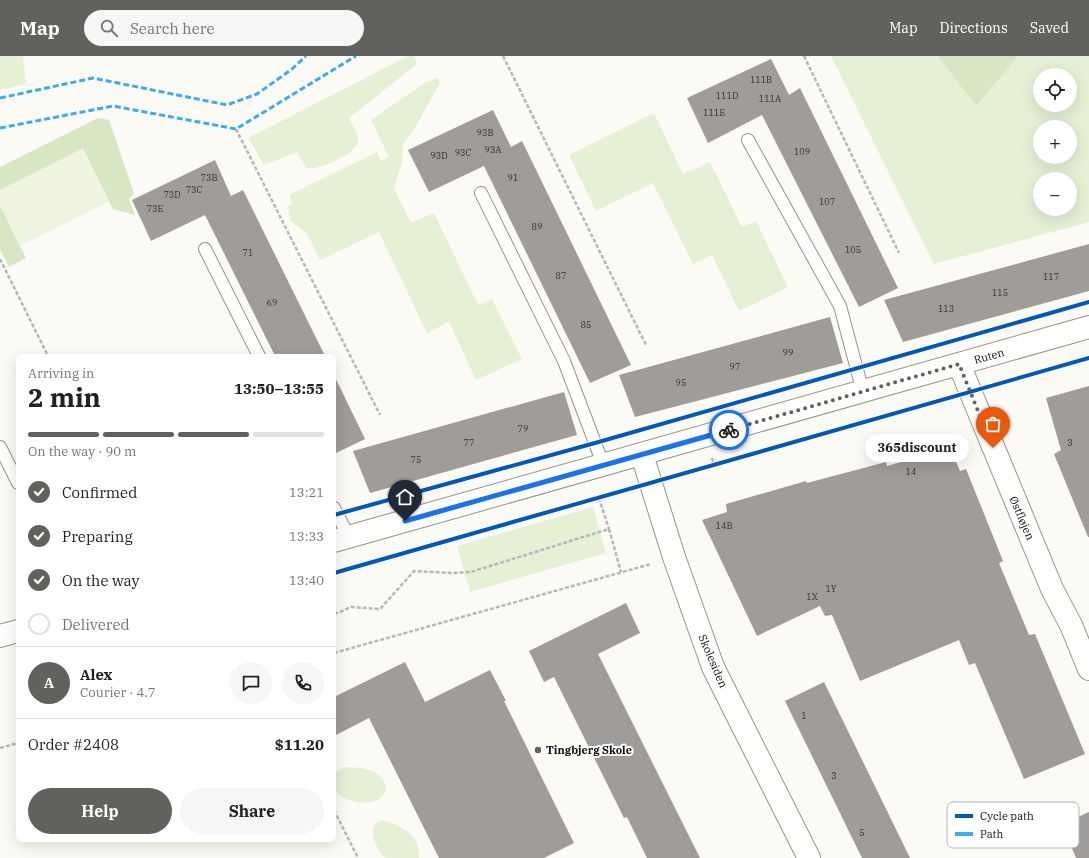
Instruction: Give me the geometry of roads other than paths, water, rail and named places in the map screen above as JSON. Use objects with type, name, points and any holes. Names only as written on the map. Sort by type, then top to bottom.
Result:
[{"type":"street","name":"Ruten","points":[[341,539],[602,464],[642,455],[1089,327]]},
{"type":"street","name":"Østfløjen","points":[[959,364],[1052,589],[1071,625],[1089,669]]},
{"type":"street","name":"Skolesiden","points":[[642,455],[674,557],[713,667],[809,858]]},
{"type":"street","points":[[0,636],[16,632]]},
{"type":"lane","points":[[748,140],[840,306],[863,392]]},
{"type":"lane","points":[[481,193],[564,361],[602,464]]},
{"type":"lane","points":[[206,250],[257,354]]},
{"type":"lane","points":[[0,447],[16,478]]},
{"type":"lane","points":[[336,517],[341,539]]},
{"type":"place","name":"365discount","points":[[993,448]]},
{"type":"place","name":"Tingbjerg Skole","points":[[538,750]]}]
